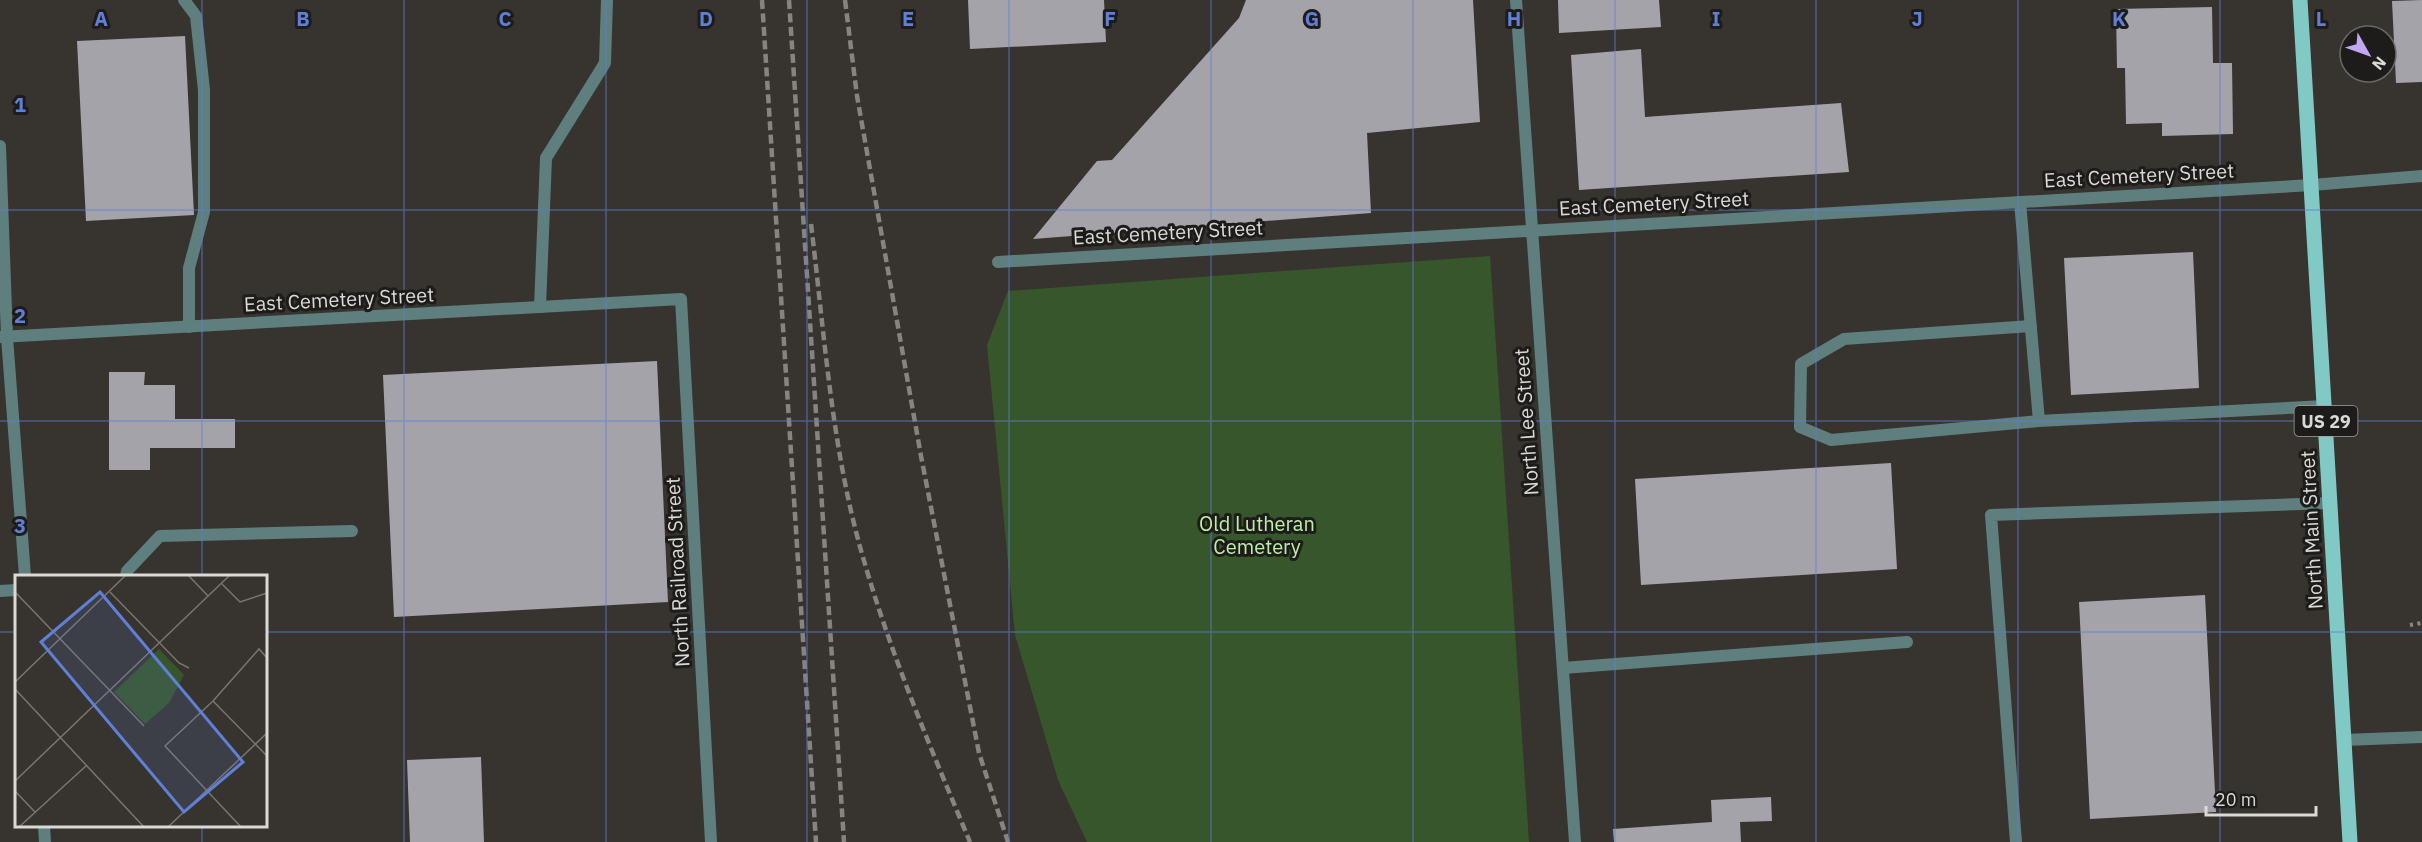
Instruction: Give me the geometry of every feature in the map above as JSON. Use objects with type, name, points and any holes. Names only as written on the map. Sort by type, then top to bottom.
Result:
[{"type":"main road","name":"North Main Street","points":[[2300,0],[2350,842]]},
{"type":"street","points":[[184,0],[196,16],[204,90],[204,212],[189,268],[189,327]]},
{"type":"street","points":[[540,307],[546,158],[605,63],[608,0]]},
{"type":"street","name":"North Lee Street","points":[[1516,0],[1575,842]]},
{"type":"street","points":[[0,146],[4,337],[25,575]]},
{"type":"street","name":"East Cemetery Street","points":[[998,262],[2312,185],[2422,176]]},
{"type":"street","points":[[2020,202],[2039,421]]},
{"type":"street","name":"East Cemetery Street","points":[[4,337],[681,299]]},
{"type":"street","name":"North Railroad Street","points":[[681,299],[711,842]]},
{"type":"street","points":[[2031,326],[1844,339],[1801,364],[1800,427],[1831,440],[2039,421],[2325,406]]},
{"type":"street","points":[[2016,842],[1991,515],[2330,503]]},
{"type":"street","points":[[126,575],[127,571],[160,536],[352,531]]},
{"type":"street","points":[[0,591],[15,590]]},
{"type":"street","points":[[1563,668],[1907,642]]},
{"type":"street","points":[[2344,740],[2422,737]]},
{"type":"street","points":[[44,827],[45,842]]},
{"type":"path","points":[[2410,625],[2422,624]]},
{"type":"green space","name":"Old Lutheran Cemetery","points":[[1490,256],[1529,842],[1087,842],[1058,780],[1015,635],[987,345],[1008,291]]},
{"type":"building","points":[[968,0],[1104,0],[1106,42],[970,49]]},
{"type":"building","points":[[1246,0],[1473,0],[1480,122],[1367,133],[1371,213],[1033,239],[1097,161],[1112,160],[1239,18]]},
{"type":"building","points":[[1558,0],[1659,0],[1661,27],[1559,33]]},
{"type":"building","points":[[2422,0],[2422,82],[2398,83],[2398,24],[2393,24],[2392,1]]},
{"type":"building","points":[[2212,7],[2213,63],[2232,63],[2233,134],[2162,136],[2162,123],[2126,124],[2125,68],[2117,68],[2116,9]]},
{"type":"building","points":[[185,36],[194,215],[86,221],[77,41]]},
{"type":"building","points":[[1641,49],[1645,117],[1841,103],[1849,172],[1579,190],[1571,55]]},
{"type":"building","points":[[2193,252],[2199,388],[2071,395],[2064,258]]},
{"type":"building","points":[[657,361],[668,602],[394,617],[383,375]]},
{"type":"building","points":[[109,372],[145,372],[144,385],[175,385],[175,419],[235,419],[235,448],[150,448],[150,470],[109,470]]},
{"type":"building","points":[[1891,463],[1897,569],[1641,585],[1635,479]]},
{"type":"building","points":[[2205,595],[2216,812],[2090,819],[2079,602]]},
{"type":"building","points":[[481,757],[484,842],[410,842],[407,760]]},
{"type":"building","points":[[1771,797],[1772,821],[1740,822],[1741,842],[1614,842],[1613,829],[1712,822],[1711,800]]},
{"type":"railway","points":[[762,0],[816,842]]},
{"type":"railway","points":[[789,0],[844,842]]},
{"type":"railway","points":[[845,0],[857,96],[921,456],[979,753],[1008,842]]},
{"type":"railway","points":[[811,224],[835,425],[849,504],[859,543],[896,657],[970,842]]}]
